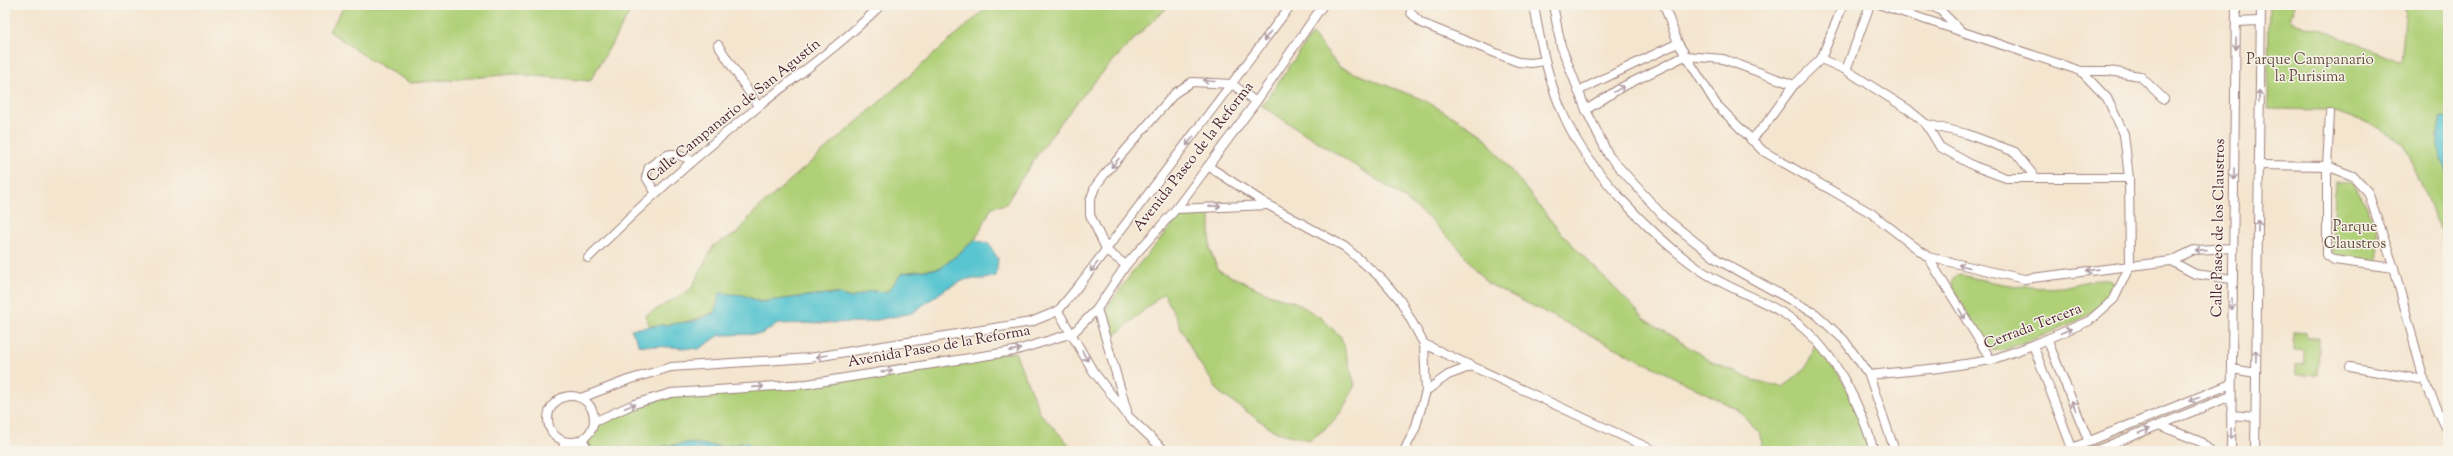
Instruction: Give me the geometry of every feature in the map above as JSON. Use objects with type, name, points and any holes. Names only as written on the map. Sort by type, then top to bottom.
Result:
[{"type":"street","name":"Avenida Paseo de la Reforma","points":[[581,398],[628,380],[671,367],[809,358],[1031,322],[1058,311],[1107,251],[1290,5]]},
{"type":"street","name":"Avenida Paseo de la Reforma","points":[[594,422],[634,404],[671,393],[807,384],[1014,351],[1073,333],[1097,309],[1126,265],[1176,209],[1256,102],[1322,5]]},
{"type":"street","points":[[1410,5],[1412,13],[1421,23],[1518,62],[1531,64],[1545,61]]},
{"type":"street","points":[[1534,5],[1545,61],[1564,116],[1579,145],[1633,214],[1697,268],[1797,322],[1816,340],[1846,386],[1867,427],[1874,451]]},
{"type":"street","points":[[1553,5],[1561,46],[1586,110],[1609,156],[1664,217],[1718,260],[1816,314],[1844,340],[1869,375],[1895,451]]},
{"type":"street","points":[[1664,5],[1684,56],[1716,104],[1751,140],[1763,150],[1871,213],[1928,256],[1991,360]]},
{"type":"street","points":[[1751,140],[1765,125],[1794,85],[1821,59],[1843,5]]},
{"type":"street","points":[[1846,70],[1870,5]]},
{"type":"street","points":[[1881,5],[2081,71],[2109,71],[2140,76],[2164,99]]},
{"type":"street","points":[[1929,5],[1940,10],[1962,32]]},
{"type":"street","name":"Calle Paseo de los Claustros","points":[[2231,451],[2236,5]]},
{"type":"street","points":[[2255,451],[2261,5]]},
{"type":"street","name":"Calle Campanario de San Agustín","points":[[588,258],[655,192],[758,106],[821,60],[877,7]]},
{"type":"street","points":[[2236,22],[2260,21]]},
{"type":"street","points":[[1578,91],[1678,43]]},
{"type":"street","points":[[718,45],[758,106]]},
{"type":"street","points":[[1586,110],[1622,87],[1684,56],[1724,59],[1794,85]]},
{"type":"street","points":[[1821,59],[1846,70],[1909,110],[1926,124],[1940,147],[1974,166],[2006,178],[2129,178]]},
{"type":"street","points":[[2081,71],[2107,98],[2124,134],[2129,178],[2130,265]]},
{"type":"street","points":[[1126,265],[1107,251],[1090,215],[1090,201],[1095,187],[1175,93],[1192,82],[1232,84],[1256,102]]},
{"type":"street","points":[[2330,113],[2327,166],[2329,259],[2394,268]]},
{"type":"street","points":[[1926,124],[1967,134],[2015,152],[2035,177]]},
{"type":"street","points":[[655,192],[646,177],[649,167],[671,153],[676,153],[692,161]]},
{"type":"street","points":[[2258,165],[2327,166],[2353,176],[2368,192],[2394,268],[2424,380],[2448,432]]},
{"type":"street","points":[[1208,166],[1268,205],[1345,248],[1383,280],[1410,316],[1424,344],[1426,391],[1415,429],[1404,451]]},
{"type":"street","points":[[1176,209],[1268,205]]},
{"type":"street","points":[[1928,256],[2024,279],[2130,265],[2171,262],[2194,250],[2233,248]]},
{"type":"street","points":[[2171,262],[2195,274],[2232,279]]},
{"type":"street","name":"Cerrada Tercera","points":[[1869,375],[1939,368],[1991,360],[2033,345],[2098,315],[2114,299],[2130,265]]},
{"type":"street","points":[[1097,309],[1115,378],[1129,417]]},
{"type":"street","points":[[1058,311],[1073,333],[1093,371],[1129,417],[1165,451]]},
{"type":"street","points":[[2047,339],[2089,442]]},
{"type":"street","points":[[1424,344],[1655,451]]},
{"type":"street","points":[[2033,345],[2069,450],[2231,384]]},
{"type":"street","points":[[1426,391],[1448,375],[1472,366]]},
{"type":"street","points":[[2350,368],[2424,380]]},
{"type":"street","points":[[2232,369],[2256,373]]},
{"type":"street","points":[[573,396],[581,398],[589,404],[593,412],[594,422],[590,432],[582,440],[576,442],[564,442],[550,431],[549,411],[557,401],[564,397],[573,396]]},
{"type":"street","points":[[2095,451],[2231,396]]},
{"type":"street","points":[[2231,415],[2255,417]]},
{"type":"street","points":[[2159,425],[2201,442],[2210,451]]},
{"type":"street","points":[[2124,428],[2127,438]]},
{"type":"street","points":[[582,440],[590,451]]},
{"type":"street","points":[[563,451],[564,442]]},
{"type":"green space","points":[[345,5],[634,5],[590,81],[515,74],[411,83],[372,61],[329,31]]},
{"type":"green space","points":[[990,5],[1170,5],[1146,27],[1080,98],[1041,149],[1006,204],[992,207],[975,240],[941,268],[902,273],[887,292],[870,291],[851,298],[834,293],[760,302],[743,295],[720,309],[699,318],[677,323],[650,326],[645,316],[691,289],[714,245],[738,233],[753,213]]},
{"type":"green space","name":"Parque Campanario la Purisima","points":[[2269,5],[2295,5],[2290,18],[2295,24],[2320,29],[2401,62],[2406,8],[2448,5],[2448,266],[2441,232],[2405,145],[2370,123],[2328,110],[2268,109]]},
{"type":"green space","points":[[1312,34],[1339,67],[1424,100],[1481,133],[1561,233],[1645,319],[1712,362],[1753,380],[1783,387],[1805,368],[1811,357],[1816,340],[1846,386],[1874,451],[1764,451],[1759,432],[1737,409],[1487,283],[1458,247],[1427,217],[1393,190],[1262,106]]},
{"type":"green space","name":"Parque Claustros","points":[[2335,182],[2353,183],[2377,224],[2378,260],[2333,256]]},
{"type":"green space","points":[[1210,213],[1210,250],[1218,270],[1269,294],[1295,302],[1321,318],[1341,337],[1355,385],[1342,410],[1332,422],[1310,440],[1276,432],[1220,393],[1196,358],[1164,293],[1112,338],[1104,312],[1134,270],[1181,215]]},
{"type":"green space","points":[[1961,275],[1998,283],[2036,288],[2062,287],[2102,279],[2113,281],[2111,293],[2102,305],[2087,315],[2069,325],[2001,351],[1991,349],[1987,345],[1953,289],[1952,281],[1954,277]]},
{"type":"green space","points":[[2294,332],[2305,333],[2307,338],[2319,338],[2318,375],[2296,375],[2296,365],[2304,364],[2304,351],[2294,350]]},
{"type":"green space","points":[[1015,352],[1040,413],[1075,451],[757,451],[746,442],[725,447],[688,443],[665,446],[648,451],[591,451],[584,439],[592,429],[594,422],[675,394],[720,393]]},
{"type":"water","points":[[2441,118],[2448,119],[2448,172],[2441,158],[2438,146],[2438,133]]},
{"type":"water","points":[[975,240],[989,244],[998,259],[996,276],[984,279],[967,279],[947,288],[912,313],[867,322],[778,324],[761,334],[720,335],[699,349],[639,345],[631,329],[695,321],[714,313],[720,293],[743,295],[760,302],[816,295],[838,294],[851,298],[870,291],[887,292],[902,273],[941,268]]},
{"type":"water","points":[[746,442],[757,451],[648,449],[688,443],[725,447]]}]
